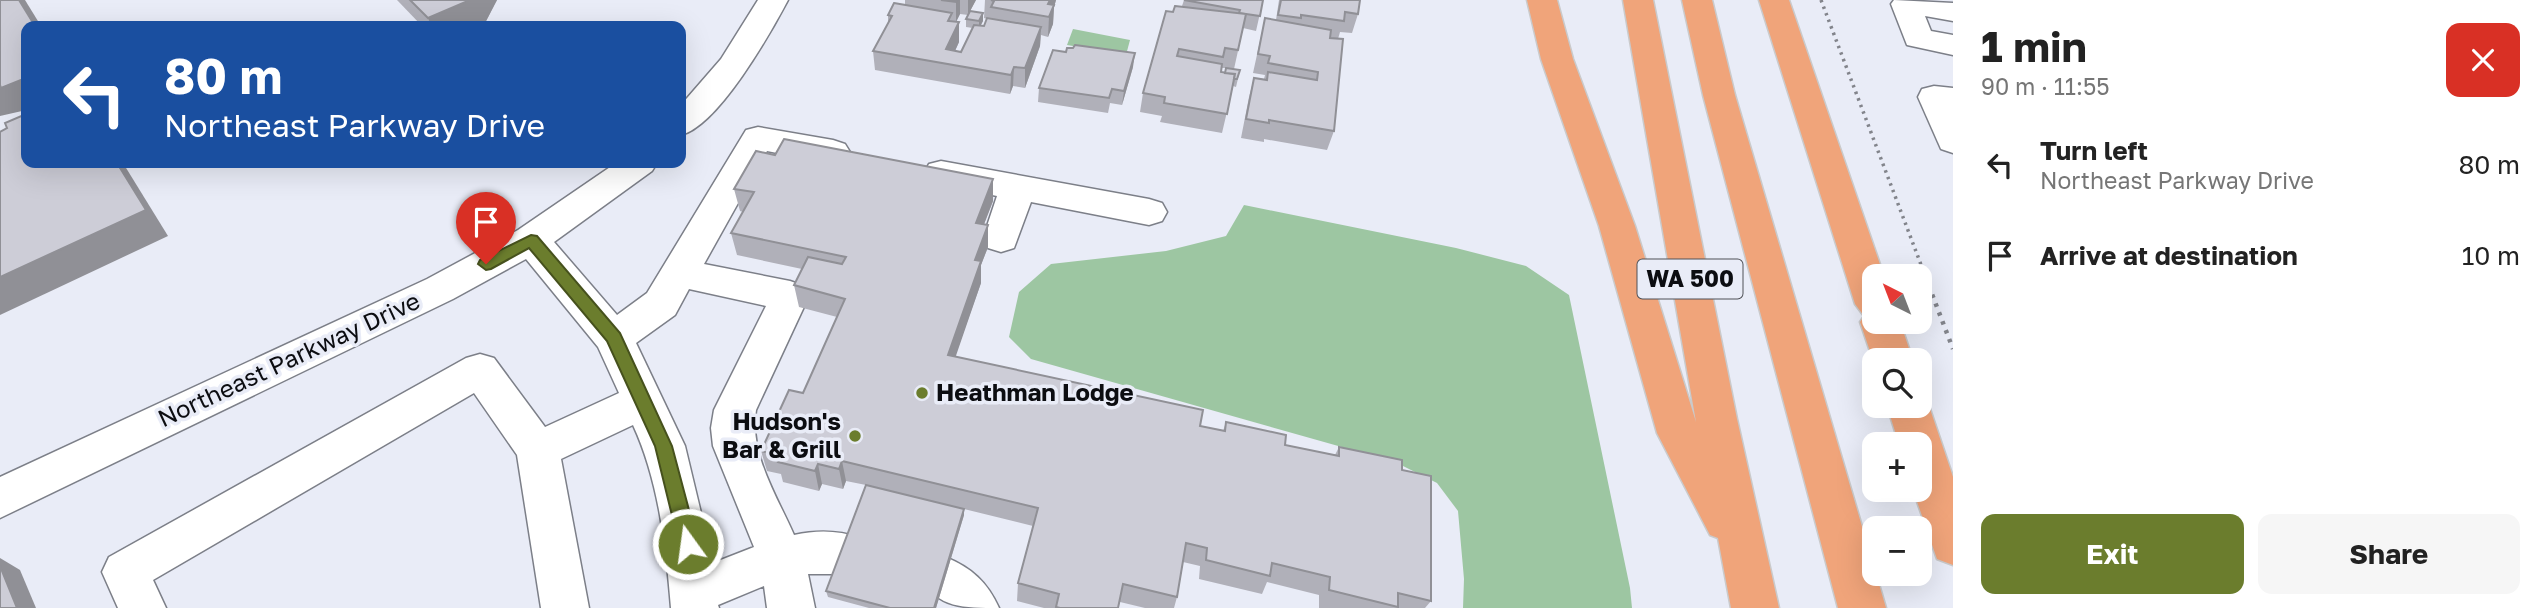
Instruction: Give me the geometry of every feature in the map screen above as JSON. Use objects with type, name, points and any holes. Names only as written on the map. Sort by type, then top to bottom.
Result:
[{"type":"highway","points":[[1542,0],[1557,59],[1617,226],[1678,433],[1746,557]]},
{"type":"highway","name":"WA 500","points":[[1638,0],[1716,419],[1755,608]]},
{"type":"highway","name":"WA 500","points":[[1697,0],[1730,134],[1862,608]]},
{"type":"highway","points":[[1773,0],[1862,268]]},
{"type":"highway","points":[[1912,418],[1953,544]]},
{"type":"street","points":[[686,119],[708,99],[755,35],[773,0]]},
{"type":"street","points":[[1953,12],[1906,4],[1918,38],[1953,45]]},
{"type":"street","points":[[1953,99],[1934,97],[1953,141]]},
{"type":"street","points":[[614,338],[661,304],[758,138],[867,159]]},
{"type":"street","points":[[909,167],[1149,212]]},
{"type":"street","name":"Northeast Parkway Drive","points":[[0,498],[365,325],[531,240],[633,168]]},
{"type":"street","points":[[1001,238],[1018,187]]},
{"type":"street","points":[[531,240],[614,338],[664,446],[688,544],[694,600],[802,552],[824,550],[844,553]]},
{"type":"street","points":[[680,273],[790,296],[734,410],[732,428],[734,446],[782,560],[791,608]]},
{"type":"street","points":[[142,608],[125,572],[480,370],[538,450],[565,608]]},
{"type":"street","points":[[538,450],[643,401]]},
{"type":"path","points":[[1821,0],[1953,349]]},
{"type":"green space","points":[[1073,29],[1130,40],[1126,55],[1067,45]]},
{"type":"green space","points":[[1244,205],[1456,248],[1526,266],[1569,295],[1632,608],[1463,608],[1464,579],[1458,511],[1437,483],[1395,462],[1031,359],[1009,337],[1019,292],[1051,264],[1166,251],[1226,236]]},
{"type":"building","points":[[0,0],[19,0],[32,21],[21,21],[21,80],[1,88]]},
{"type":"building","points":[[410,0],[470,0],[428,18]]},
{"type":"building","points":[[991,0],[1050,0],[1048,4],[1054,5],[1049,17],[991,7],[994,1]]},
{"type":"building","points":[[1184,0],[1263,0],[1260,16]]},
{"type":"building","points":[[1281,0],[1360,0],[1358,14],[1345,12],[1344,21],[1278,15]]},
{"type":"building","points":[[894,3],[952,13],[948,21],[959,22],[946,49],[961,52],[974,25],[984,26],[987,18],[1041,27],[1025,68],[1014,67],[1011,75],[873,51],[892,16],[888,15]]},
{"type":"building","points":[[1175,6],[1246,14],[1238,50],[1225,48],[1223,57],[1179,49],[1177,56],[1222,64],[1221,72],[1235,74],[1227,114],[1164,103],[1165,97],[1143,93],[1166,11],[1173,12]]},
{"type":"building","points":[[970,11],[983,13],[979,21],[966,19]]},
{"type":"building","points":[[1265,18],[1331,30],[1330,38],[1343,39],[1334,131],[1269,120],[1269,123],[1246,119],[1254,78],[1267,80],[1268,72],[1317,80],[1318,72],[1268,63],[1270,56],[1258,54]]},
{"type":"building","points":[[1075,45],[1135,53],[1124,91],[1112,89],[1109,98],[1039,88],[1053,50],[1066,52],[1067,48],[1073,48]]},
{"type":"building","points":[[1226,68],[1240,70],[1237,79],[1234,79],[1235,74],[1225,73]]},
{"type":"building","points":[[21,116],[21,168],[120,168],[146,210],[0,277],[0,132],[7,128],[5,123]]},
{"type":"building","name":"Heathman Lodge","points":[[784,139],[993,179],[976,223],[988,225],[975,260],[981,261],[948,355],[1203,410],[1200,426],[1225,431],[1226,422],[1286,435],[1285,445],[1339,456],[1339,447],[1402,460],[1402,470],[1431,476],[1431,601],[1398,593],[1398,607],[1329,590],[1330,577],[1272,563],[1270,576],[1206,560],[1207,548],[1186,543],[1177,597],[1123,584],[1118,608],[1060,608],[1056,607],[1059,594],[1018,583],[1038,508],[842,461],[839,469],[818,464],[815,471],[778,462],[781,456],[761,451],[789,390],[803,393],[845,299],[794,285],[808,257],[842,264],[846,257],[731,233],[754,192],[734,189],[756,151],[775,155]]},
{"type":"building","points":[[866,485],[964,509],[934,608],[890,608],[826,591]]},
{"type":"building","points":[[0,566],[17,608],[0,608]]},
{"type":"place","name":"Heathman Lodge","points":[[922,393]]},
{"type":"place","name":"Hudson's Bar & Grill","points":[[855,436]]},
{"type":"route","points":[[486,264],[531,240],[614,338],[664,446],[688,544]]}]
